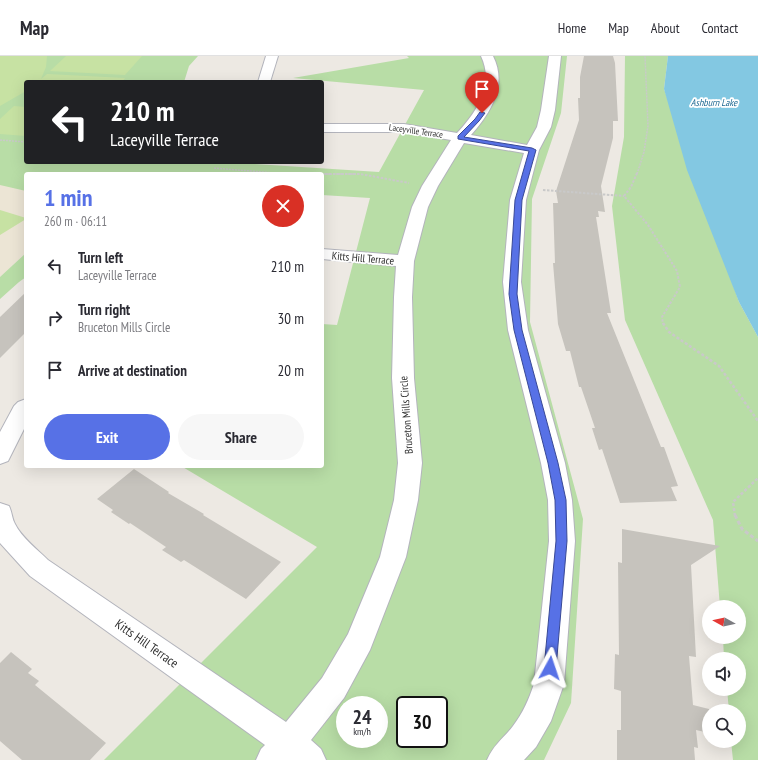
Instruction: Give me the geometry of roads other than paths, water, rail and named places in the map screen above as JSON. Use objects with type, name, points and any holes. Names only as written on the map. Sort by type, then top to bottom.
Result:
[{"type":"street","points":[[265,80],[272,56]]},
{"type":"street","name":"Bruceton Mills Circle","points":[[280,751],[333,688],[360,641],[393,557],[406,500],[410,463],[403,378],[403,297],[405,261],[420,207],[430,186],[460,138],[477,120],[486,105],[491,88],[492,73],[487,56]]},
{"type":"street","points":[[503,760],[525,736],[537,717],[549,684],[562,541],[560,500],[553,463],[518,330],[513,294],[518,200],[532,150],[544,127],[548,110],[555,56]]},
{"type":"street","name":"Laceyville Terrace","points":[[324,128],[348,129],[386,126],[532,150]]},
{"type":"street","name":"Kitts Hill Terrace","points":[[324,254],[405,261]]},
{"type":"street","points":[[0,455],[24,409]]},
{"type":"street","name":"Kitts Hill Terrace","points":[[0,513],[3,528],[20,549],[39,568],[280,751],[310,760]]},
{"type":"water","name":"Ashburn Lake","points":[[668,56],[758,56],[758,337],[739,302],[687,170],[664,89]]}]
